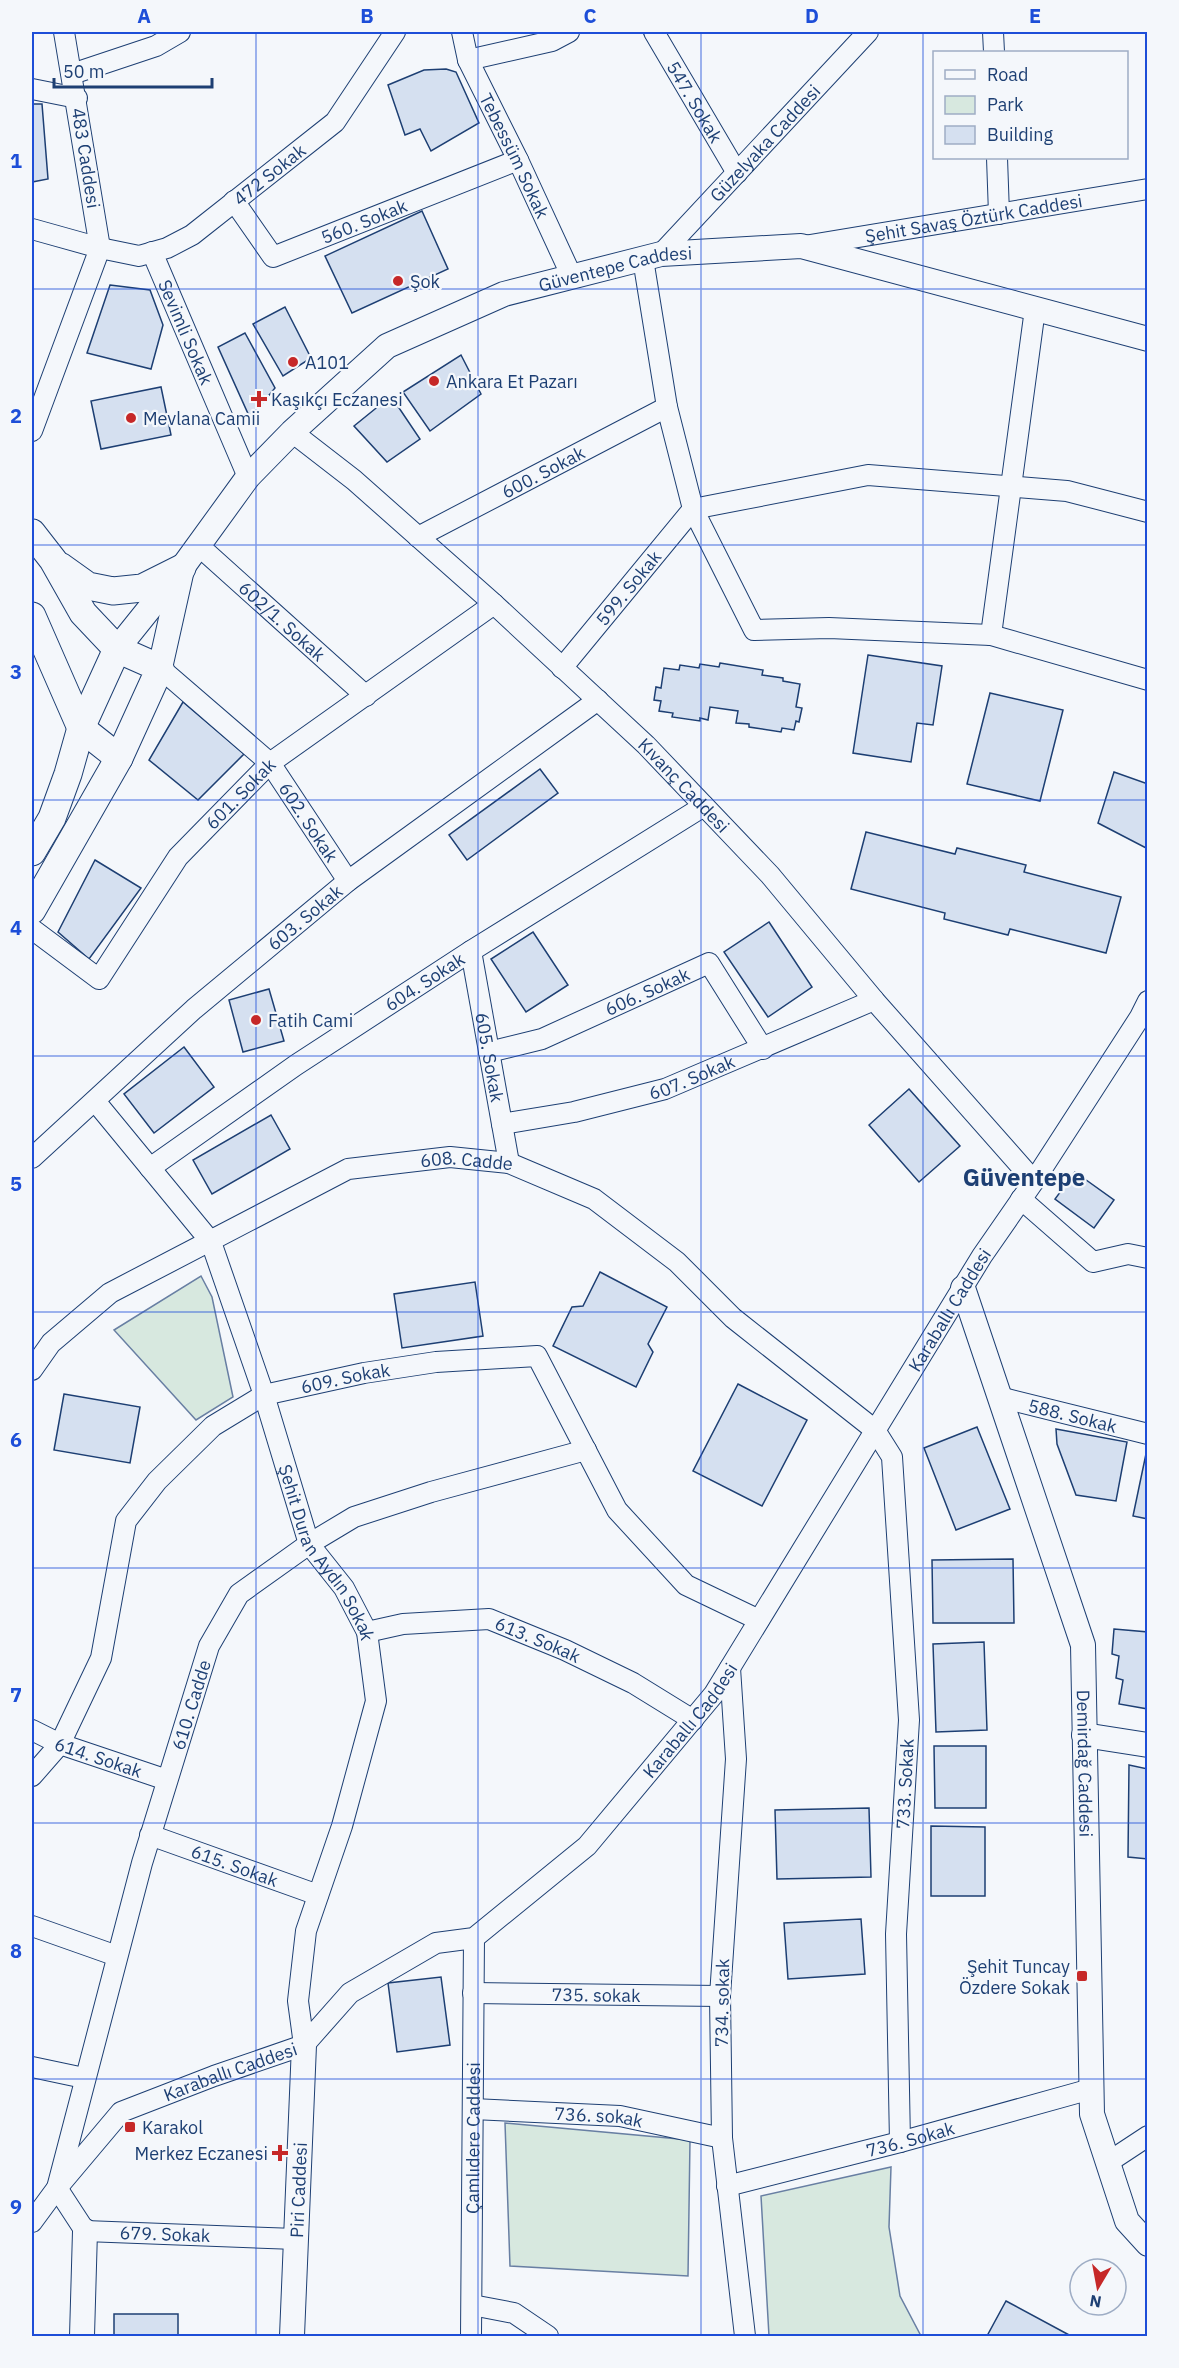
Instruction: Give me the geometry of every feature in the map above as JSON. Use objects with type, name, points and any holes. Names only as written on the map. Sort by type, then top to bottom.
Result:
[{"type":"main road","points":[[32,533],[53,560],[82,613],[117,649],[160,668],[119,758],[32,910]]},
{"type":"main road","points":[[53,560],[87,586],[113,591],[142,588],[182,568]]},
{"type":"main road","points":[[32,616],[81,728],[119,758]]},
{"type":"main road","points":[[32,852],[52,818],[81,728],[117,649]]},
{"type":"street","name":"483 Caddesi","points":[[64,32],[100,248]]},
{"type":"street","points":[[72,74],[156,46],[180,32]]},
{"type":"street","name":"472 Sokak","points":[[32,229],[139,256],[167,248],[192,235],[335,122],[395,32]]},
{"type":"street","name":"Tebessüm Sokak","points":[[462,32],[468,60],[518,160],[572,277]]},
{"type":"street","points":[[468,60],[552,41],[569,32]]},
{"type":"street","name":"547. Sokak","points":[[654,32],[737,173]]},
{"type":"street","name":"Güzelyaka Caddesi","points":[[652,256],[737,173],[868,32]]},
{"type":"street","points":[[993,32],[994,51]]},
{"type":"street","points":[[32,89],[76,98]]},
{"type":"street","points":[[997,159],[999,213]]},
{"type":"street","name":"560. Sokak","points":[[234,201],[273,257],[518,160]]},
{"type":"street","name":"Şehit Savaş Öztürk Caddesi","points":[[801,246],[1148,189]]},
{"type":"street","name":"Güventepe Caddesi","points":[[117,649],[199,546],[248,477],[292,432],[387,346],[504,294],[652,256],[801,246],[1148,339]]},
{"type":"street","points":[[32,431],[100,248]]},
{"type":"street","name":"Sevimli Sokak","points":[[152,252],[248,477]]},
{"type":"street","points":[[652,256],[667,407],[693,509],[754,630],[829,628],[991,635],[1148,680]]},
{"type":"street","points":[[991,635],[1035,309]]},
{"type":"street","name":"600. Sokak","points":[[418,537],[667,407]]},
{"type":"street","name":"Kıvanç Caddesi","points":[[292,432],[354,480],[494,604],[646,745],[770,874],[874,1000],[1034,1181]]},
{"type":"street","points":[[693,509],[868,475],[1067,491],[1148,512]]},
{"type":"street","name":"599. Sokak","points":[[562,668],[693,509]]},
{"type":"street","name":"602/1. Sokak","points":[[199,546],[366,696]]},
{"type":"street","points":[[160,668],[182,568]]},
{"type":"street","name":"601. Sokak","points":[[32,929],[99,979],[178,857],[270,763],[494,604]]},
{"type":"street","name":"602. Sokak","points":[[160,668],[270,763],[348,881]]},
{"type":"street","name":"603. Sokak","points":[[32,1158],[194,1009],[348,881],[598,700]]},
{"type":"street","name":"604. Sokak","points":[[150,1168],[296,1065],[471,951],[704,806]]},
{"type":"street","name":"605. Sokak","points":[[471,951],[509,1163]]},
{"type":"street","name":"606. Sokak","points":[[489,1052],[542,1039],[709,963],[763,1048]]},
{"type":"street","name":"607. Sokak","points":[[502,1124],[574,1112],[665,1089],[874,1000]]},
{"type":"street","name":"Karaballı Caddesi","points":[[32,2222],[57,2188],[122,2112],[214,2076],[304,2045],[350,1993],[436,1942],[474,1938],[587,1846],[714,1694],[963,1288],[1145,1014]]},
{"type":"street","name":"Şehit Duran Aydın Sokak","points":[[95,1101],[211,1242],[264,1395],[309,1544],[344,1588],[368,1632],[376,1701],[342,1826],[306,1931],[298,2001],[304,2045]]},
{"type":"street","name":"608. Cadde","points":[[32,1370],[51,1343],[110,1293],[348,1169],[450,1157],[509,1163],[594,1199],[677,1262],[733,1318],[875,1430]]},
{"type":"street","points":[[1022,1199],[1093,1262],[1128,1254],[1148,1258]]},
{"type":"street","name":"Demirdağ Caddesi","points":[[963,1288],[1083,1645],[1092,2114],[1127,2221],[1147,2244]]},
{"type":"street","name":"609. Sokak","points":[[32,1776],[60,1744],[101,1658],[126,1521],[157,1481],[213,1426],[264,1395],[364,1373],[436,1362],[537,1356],[617,1510],[686,1585],[759,1620]]},
{"type":"street","name":"588. Sokak","points":[[999,1397],[1148,1434]]},
{"type":"street","name":"733. Sokak","points":[[875,1430],[892,1457],[909,1720],[896,1934],[900,2142]]},
{"type":"street","name":"610. Cadde","points":[[57,2188],[84,2078],[150,1835],[209,1646],[239,1594],[309,1544],[354,1517],[431,1492],[586,1450]]},
{"type":"street","name":"613. Sokak","points":[[368,1632],[403,1624],[489,1618],[565,1650],[633,1683],[693,1720]]},
{"type":"street","name":"734. sokak","points":[[730,1668],[736,1759],[720,1996],[722,2138],[745,2337]]},
{"type":"street","name":"614. Sokak","points":[[32,1730],[60,1744],[167,1780]]},
{"type":"street","points":[[1084,1735],[1148,1745]]},
{"type":"street","name":"615. Sokak","points":[[150,1835],[318,1895]]},
{"type":"street","points":[[32,1926],[117,1956]]},
{"type":"street","name":"Çamlıdere Caddesi","points":[[471,2337],[474,1938]]},
{"type":"street","name":"735. sokak","points":[[473,1993],[720,1996]]},
{"type":"street","name":"Piri Caddesi","points":[[292,2337],[304,2045]]},
{"type":"street","points":[[32,2067],[84,2078]]},
{"type":"street","name":"736. Sokak","points":[[728,2186],[900,2142],[1091,2089]]},
{"type":"street","name":"736. sokak","points":[[473,2109],[620,2116],[722,2138]]},
{"type":"street","points":[[1107,2163],[1148,2136]]},
{"type":"street","points":[[57,2188],[85,2231],[82,2337]]},
{"type":"street","name":"679. Sokak","points":[[85,2231],[296,2239]]},
{"type":"street","points":[[471,2305],[514,2313],[548,2337]]},
{"type":"green space","points":[[201,1276],[212,1297],[233,1397],[196,1420],[114,1330]]},
{"type":"green space","points":[[505,2123],[690,2140],[688,2276],[510,2266]]},
{"type":"green space","points":[[891,2167],[889,2227],[900,2296],[921,2336],[769,2336],[761,2196]]},
{"type":"building","points":[[446,69],[456,72],[479,123],[431,151],[420,129],[405,135],[388,85],[424,70]]},
{"type":"building","points":[[32,104],[42,104],[48,179],[32,182]]},
{"type":"building","points":[[422,211],[448,269],[352,313],[325,256]]},
{"type":"building","points":[[110,285],[150,290],[163,325],[151,369],[87,353]]},
{"type":"building","points":[[285,307],[311,358],[283,376],[253,324]]},
{"type":"building","points":[[245,333],[275,388],[250,418],[218,347]]},
{"type":"building","points":[[461,355],[481,394],[430,431],[403,392]]},
{"type":"building","name":"Mevlana Camii","points":[[161,387],[171,435],[101,449],[91,401]]},
{"type":"building","points":[[391,396],[420,439],[387,462],[354,426]]},
{"type":"building","points":[[868,655],[942,666],[933,725],[917,723],[911,762],[853,753]]},
{"type":"building","points":[[720,663],[763,670],[762,675],[783,678],[783,681],[800,684],[796,707],[802,708],[799,722],[796,721],[794,730],[782,728],[781,732],[749,727],[749,724],[736,723],[738,711],[710,707],[708,720],[700,718],[700,721],[672,717],[673,713],[659,711],[661,701],[654,700],[656,687],[661,688],[664,668],[679,670],[680,665],[699,668],[700,664],[719,667]]},
{"type":"building","points":[[990,693],[1063,710],[1040,801],[967,784]]},
{"type":"building","points":[[183,702],[244,754],[198,800],[149,760]]},
{"type":"building","points":[[540,769],[558,793],[467,860],[449,835]]},
{"type":"building","points":[[1114,772],[1148,784],[1148,849],[1098,823]]},
{"type":"building","points":[[866,832],[955,854],[957,848],[1026,865],[1024,872],[1121,897],[1106,953],[1010,929],[1008,935],[944,919],[945,913],[851,889]]},
{"type":"building","points":[[95,860],[141,888],[89,959],[58,932]]},
{"type":"building","points":[[769,922],[812,987],[768,1017],[724,952]]},
{"type":"building","points":[[533,932],[568,985],[526,1012],[491,959]]},
{"type":"building","name":"Fatih Cami","points":[[269,989],[284,1041],[243,1052],[229,1000]]},
{"type":"building","points":[[184,1047],[214,1087],[154,1133],[124,1094]]},
{"type":"building","points":[[909,1089],[960,1146],[919,1182],[869,1125]]},
{"type":"building","points":[[271,1115],[290,1149],[212,1194],[193,1160]]},
{"type":"building","points":[[1075,1172],[1114,1200],[1094,1228],[1055,1199]]},
{"type":"building","points":[[600,1272],[667,1307],[648,1344],[653,1352],[636,1387],[553,1346],[572,1307],[583,1306]]},
{"type":"building","points":[[475,1282],[483,1336],[402,1348],[394,1294]]},
{"type":"building","points":[[738,1384],[807,1420],[762,1506],[693,1471]]},
{"type":"building","points":[[64,1394],[140,1407],[130,1463],[54,1450]]},
{"type":"building","points":[[977,1427],[1010,1509],[956,1530],[924,1448]]},
{"type":"building","points":[[1056,1429],[1127,1442],[1116,1501],[1076,1495],[1057,1444]]},
{"type":"building","points":[[1148,1450],[1148,1519],[1133,1516]]},
{"type":"building","points":[[1013,1559],[1014,1623],[933,1623],[932,1560]]},
{"type":"building","points":[[1114,1629],[1148,1632],[1148,1709],[1119,1704],[1123,1680],[1116,1678],[1119,1656],[1112,1654]]},
{"type":"building","points":[[984,1642],[987,1730],[936,1732],[933,1644]]},
{"type":"building","points":[[934,1746],[986,1746],[986,1808],[935,1808]]},
{"type":"building","points":[[1129,1765],[1148,1769],[1148,1859],[1128,1857]]},
{"type":"building","points":[[869,1808],[871,1877],[777,1879],[775,1810]]},
{"type":"building","points":[[931,1826],[985,1827],[985,1896],[931,1896]]},
{"type":"building","points":[[861,1919],[865,1974],[788,1979],[784,1923]]},
{"type":"building","points":[[441,1977],[450,2045],[397,2052],[388,1983]]},
{"type":"building","points":[[1006,2301],[1071,2336],[987,2336]]},
{"type":"building","points":[[114,2314],[178,2314],[178,2336],[114,2336]]},
{"type":"place","name":"Şok","points":[[398,281]]},
{"type":"place","name":"A101","points":[[293,362]]},
{"type":"place","name":"Ankara Et Pazarı","points":[[434,381]]},
{"type":"place","name":"Kaşıkçı Eczanesi","points":[[259,399]]},
{"type":"place","name":"Mevlana Camii","points":[[131,418]]},
{"type":"place","name":"Fatih Cami","points":[[256,1020]]},
{"type":"place","name":"Şehit Tuncay Özdere Sokak","points":[[1082,1976]]},
{"type":"place","name":"Karakol","points":[[130,2127]]},
{"type":"place","name":"Merkez Eczanesi","points":[[280,2153]]},
{"type":"district","name":"Güventepe","points":[[1024,1177]]}]
